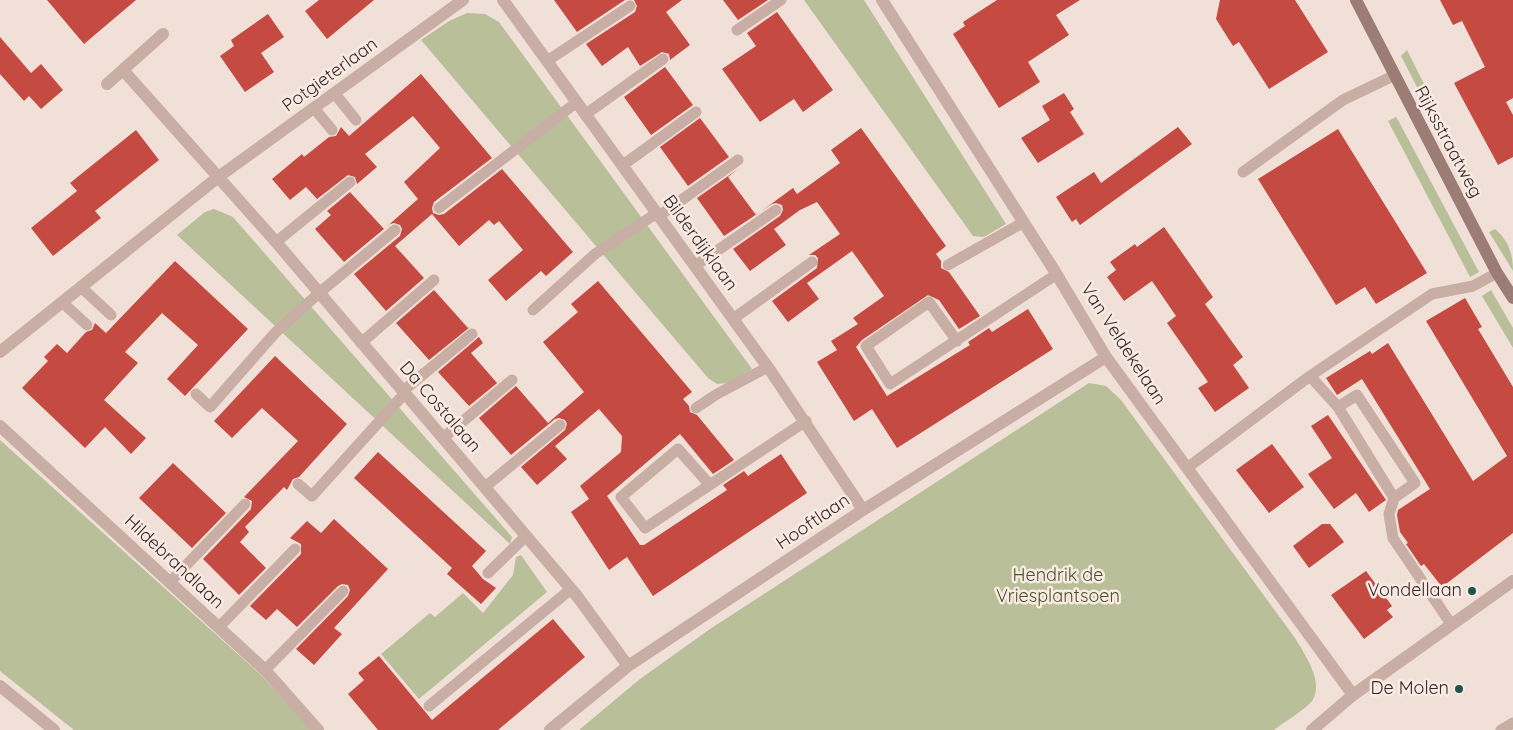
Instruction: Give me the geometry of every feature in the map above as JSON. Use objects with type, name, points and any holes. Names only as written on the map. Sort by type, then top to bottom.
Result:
[{"type":"main road","name":"Rijksstraatweg","points":[[1356,0],[1393,76],[1497,273],[1513,298]]},
{"type":"street","name":"Potgieterlaan","points":[[0,352],[217,178],[463,0]]},
{"type":"street","name":"Bilderdijklaan","points":[[504,0],[768,367],[863,510]]},
{"type":"street","name":"Van Veldekelaan","points":[[882,0],[1057,274],[1106,356],[1353,695]]},
{"type":"street","points":[[107,84],[163,34]]},
{"type":"street","points":[[123,70],[217,178]]},
{"type":"street","name":"Da Costalaan","points":[[217,178],[276,242],[571,589],[628,666]]},
{"type":"street","name":"Hooftlaan","points":[[550,730],[628,666],[863,510],[1106,356]]},
{"type":"street","name":"Hildebrandlaan","points":[[0,426],[265,670],[318,730]]},
{"type":"street","points":[[1320,728],[1353,695],[1513,581]]},
{"type":"street","points":[[0,686],[54,730]]},
{"type":"lane","points":[[737,30],[781,0]]},
{"type":"lane","points":[[547,61],[630,6]]},
{"type":"lane","points":[[586,114],[663,59]]},
{"type":"lane","points":[[1243,172],[1343,100],[1393,76]]},
{"type":"lane","points":[[335,94],[356,120]]},
{"type":"lane","points":[[439,208],[577,102]]},
{"type":"lane","points":[[314,108],[332,130]]},
{"type":"lane","points":[[623,166],[696,112]]},
{"type":"lane","points":[[533,310],[593,256],[658,215],[738,160]]},
{"type":"lane","points":[[276,242],[350,182]]},
{"type":"lane","points":[[695,266],[776,210]]},
{"type":"lane","points":[[948,265],[1024,222]]},
{"type":"lane","points":[[196,394],[210,407],[275,333],[319,293],[395,230]]},
{"type":"lane","points":[[733,319],[812,262]]},
{"type":"lane","points":[[1187,468],[1310,376],[1432,294],[1473,286],[1497,273]]},
{"type":"lane","points":[[957,341],[929,302],[866,346],[890,384],[957,341],[1057,274]]},
{"type":"lane","points":[[361,342],[434,280]]},
{"type":"lane","points":[[82,288],[111,315]]},
{"type":"lane","points":[[63,302],[87,325]]},
{"type":"lane","points":[[298,484],[312,496],[404,392],[472,334]]},
{"type":"lane","points":[[696,408],[717,394],[768,367]]},
{"type":"lane","points":[[1310,376],[1338,407],[1394,498]]},
{"type":"lane","points":[[443,438],[512,380]]},
{"type":"lane","points":[[1338,407],[1357,395],[1415,483],[1394,498],[1389,514],[1393,538],[1451,624]]},
{"type":"lane","points":[[710,485],[678,449],[622,497],[645,528],[806,422]]},
{"type":"lane","points":[[485,487],[560,425]]},
{"type":"lane","points":[[170,582],[245,504]]},
{"type":"lane","points":[[488,573],[526,536]]},
{"type":"lane","points":[[219,627],[295,549]]},
{"type":"lane","points":[[428,706],[571,589]]},
{"type":"lane","points":[[265,670],[343,591]]},
{"type":"lane","points":[[1502,730],[1513,723]]},
{"type":"green space","points":[[804,0],[864,0],[1006,224],[984,237],[973,236]]},
{"type":"green space","points":[[467,13],[485,14],[499,22],[752,369],[729,383],[717,384],[708,378],[421,40],[449,21]]},
{"type":"green space","points":[[1407,50],[1427,90],[1421,95],[1401,56]]},
{"type":"green space","points":[[1433,102],[1448,133],[1440,136],[1426,107]]},
{"type":"green space","points":[[1396,117],[1479,272],[1470,277],[1388,121]]},
{"type":"green space","points":[[1459,151],[1479,191],[1472,195],[1452,156]]},
{"type":"green space","points":[[214,209],[233,217],[512,537],[510,544],[177,235],[205,212]]},
{"type":"green space","points":[[1495,229],[1504,238],[1509,248],[1513,271],[1489,232]]},
{"type":"green space","points":[[1491,290],[1513,328],[1513,348],[1482,296]]},
{"type":"green space","name":"Hendrik de Vriesplantsoen","points":[[1089,383],[1106,386],[1121,400],[1295,638],[1308,660],[1315,677],[1316,686],[1312,701],[1274,730],[579,730],[640,679],[710,629]]},
{"type":"green space","points":[[0,440],[261,675],[311,730],[74,730],[0,671]]},
{"type":"green space","points":[[521,555],[547,592],[419,699],[381,654],[430,613],[435,617],[463,593],[483,613],[513,575],[516,557]]},
{"type":"building","points":[[47,0],[136,0],[84,44]]},
{"type":"building","points":[[319,0],[374,0],[327,39],[305,11]]},
{"type":"building","points":[[554,0],[625,0],[577,32]]},
{"type":"building","points":[[634,0],[682,0],[666,12],[690,45],[670,60],[669,54],[662,52],[640,66],[628,47],[602,66],[586,44],[635,12],[637,6]]},
{"type":"building","points":[[723,0],[768,0],[738,20]]},
{"type":"building","points":[[997,0],[1080,0],[1056,15],[1069,35],[1028,62],[1040,82],[999,108],[953,34],[965,26],[963,22]]},
{"type":"building","points":[[1220,0],[1295,0],[1328,52],[1269,89],[1239,42],[1233,46],[1216,19]]},
{"type":"building","points":[[1440,0],[1513,0],[1513,98],[1506,102],[1513,115],[1513,157],[1498,165],[1454,83],[1485,67],[1462,21],[1453,25]]},
{"type":"building","points":[[777,12],[833,90],[803,112],[794,99],[760,122],[722,69],[756,46],[747,33]]},
{"type":"building","points":[[268,14],[284,37],[261,53],[274,72],[245,92],[220,56],[234,46],[231,40]]},
{"type":"building","points":[[0,37],[31,73],[41,64],[63,90],[41,109],[29,96],[24,101],[0,74]]},
{"type":"building","points":[[665,67],[693,105],[651,135],[624,97]]},
{"type":"building","points":[[421,74],[492,158],[434,202],[433,213],[444,214],[502,169],[573,252],[546,276],[541,271],[506,301],[488,280],[523,250],[499,221],[494,225],[489,220],[459,246],[432,214],[395,246],[424,278],[386,311],[354,274],[400,236],[402,229],[400,225],[394,223],[385,228],[418,199],[404,182],[440,148],[413,116],[365,154],[377,167],[357,184],[355,177],[348,175],[317,199],[306,187],[290,200],[272,179],[302,154],[304,157],[329,137],[336,136],[341,127],[349,136]]},
{"type":"building","points":[[1064,93],[1074,109],[1070,112],[1084,134],[1038,163],[1021,138],[1050,120],[1042,106]]},
{"type":"building","points":[[700,118],[729,157],[688,186],[660,147]]},
{"type":"building","points":[[1178,127],[1192,144],[1080,225],[1076,219],[1072,222],[1056,197],[1094,172],[1101,183]]},
{"type":"building","points":[[861,128],[946,246],[936,254],[941,261],[941,268],[949,272],[980,316],[959,329],[939,300],[928,295],[862,340],[856,347],[887,396],[970,345],[968,342],[989,328],[992,332],[1028,309],[1053,349],[897,448],[872,409],[854,421],[817,362],[837,350],[831,341],[858,324],[853,318],[884,296],[852,251],[807,283],[819,299],[788,322],[772,301],[817,268],[818,258],[815,255],[809,255],[840,234],[817,202],[800,210],[774,229],[786,245],[750,271],[733,249],[780,216],[783,210],[782,205],[776,203],[761,211],[793,188],[797,194],[840,163],[831,150]]},
{"type":"building","points":[[1338,129],[1427,273],[1376,304],[1365,287],[1336,305],[1258,179]]},
{"type":"building","points":[[136,130],[159,160],[95,211],[101,218],[53,256],[31,228],[77,191],[70,183]]},
{"type":"building","points":[[738,169],[728,177],[756,215],[724,236],[697,198]]},
{"type":"building","points":[[350,192],[384,229],[344,262],[315,229],[331,215],[327,211]]},
{"type":"building","points":[[1164,227],[1213,297],[1205,304],[1243,357],[1233,365],[1249,388],[1215,412],[1198,388],[1208,382],[1167,323],[1176,316],[1152,281],[1124,301],[1107,277],[1116,270],[1110,262],[1135,244],[1137,247]]},
{"type":"building","points":[[175,261],[248,329],[185,396],[167,379],[198,345],[162,313],[125,352],[138,363],[104,400],[146,438],[131,454],[105,427],[85,448],[22,388],[48,361],[44,357],[57,344],[67,353],[86,332],[92,330],[95,323],[106,333]]},
{"type":"building","points":[[598,281],[692,392],[683,399],[689,406],[690,412],[697,415],[734,460],[713,474],[680,434],[607,496],[640,545],[644,545],[727,490],[723,485],[744,471],[748,476],[781,454],[807,493],[653,596],[627,557],[609,570],[571,512],[589,499],[580,486],[621,452],[622,436],[599,409],[555,446],[567,459],[537,485],[521,467],[565,430],[567,424],[565,420],[555,419],[511,455],[479,418],[516,386],[548,423],[584,392],[543,342],[578,312],[571,304]]},
{"type":"building","points":[[434,290],[468,328],[470,327],[429,360],[396,323]]},
{"type":"building","points":[[1465,298],[1482,327],[1478,329],[1513,387],[1513,533],[1442,587],[1424,564],[1421,566],[1406,544],[1408,543],[1400,532],[1397,515],[1398,510],[1430,489],[1362,379],[1337,395],[1326,378],[1370,351],[1372,354],[1388,343],[1473,481],[1507,456],[1426,321]]},
{"type":"building","points":[[479,337],[483,343],[471,353],[497,383],[507,375],[469,406],[438,372]]},
{"type":"building","points":[[275,356],[347,424],[299,477],[293,479],[287,490],[284,487],[245,527],[249,532],[240,542],[266,568],[239,595],[203,559],[251,509],[252,501],[244,497],[298,441],[262,408],[232,438],[214,421]]},
{"type":"building","points":[[1328,415],[1386,500],[1369,512],[1356,493],[1334,509],[1308,474],[1332,458],[1311,426]]},
{"type":"building","points":[[1272,444],[1304,487],[1269,513],[1236,470]]},
{"type":"building","points":[[378,452],[486,551],[472,566],[483,579],[496,588],[481,604],[447,574],[452,568],[354,478]]},
{"type":"building","points":[[173,463],[226,513],[192,548],[139,498]]},
{"type":"building","points":[[334,519],[388,569],[334,628],[342,634],[314,665],[296,649],[348,596],[350,590],[348,585],[342,584],[338,586],[297,627],[277,609],[266,620],[250,606],[301,554],[301,544],[290,538],[307,521],[321,533]]},
{"type":"building","points":[[1322,524],[1330,524],[1344,542],[1309,568],[1293,546]]},
{"type":"building","points":[[1366,571],[1392,606],[1387,610],[1393,617],[1364,639],[1331,595]]},
{"type":"building","points":[[553,619],[585,657],[498,730],[378,730],[348,694],[364,680],[358,673],[379,656],[432,720]]},
{"type":"place","name":"Vondellaan","points":[[1472,591]]},
{"type":"place","name":"De Molen","points":[[1459,689]]}]
